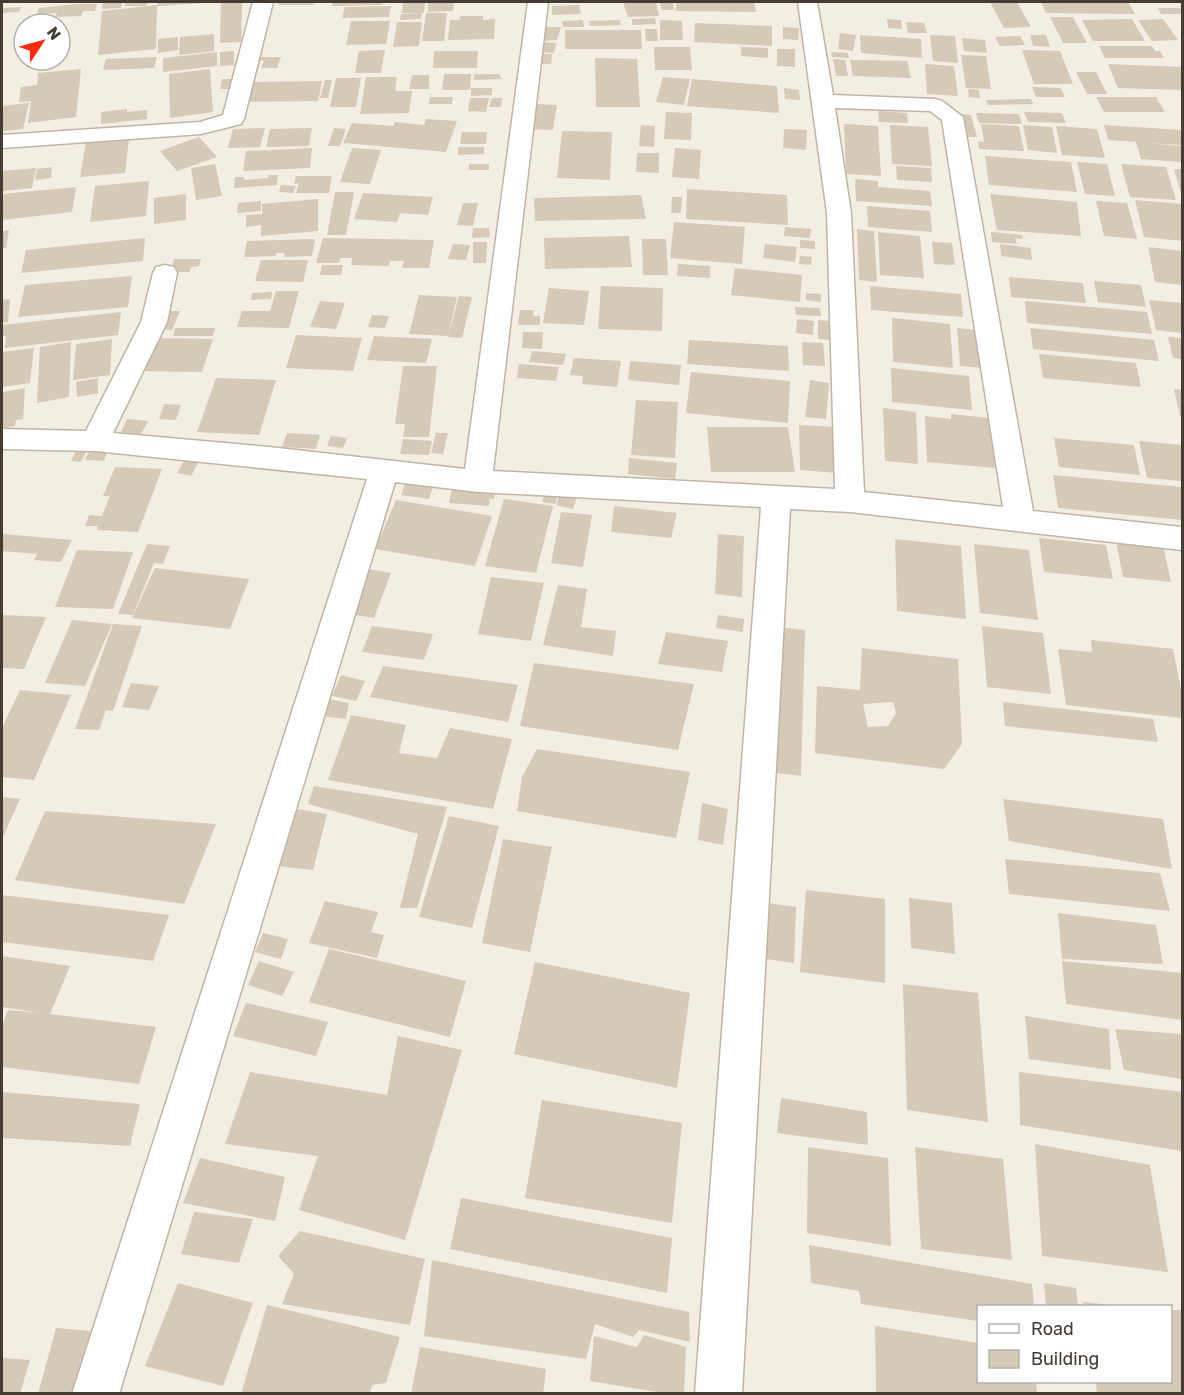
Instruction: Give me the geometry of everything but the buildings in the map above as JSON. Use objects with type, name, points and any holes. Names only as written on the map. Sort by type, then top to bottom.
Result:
[{"type":"street","points":[[2,142],[201,128],[233,119],[263,2]]},
{"type":"street","points":[[477,481],[538,2]]},
{"type":"street","points":[[807,2],[814,31],[839,213],[850,501]]},
{"type":"street","points":[[823,101],[935,105],[952,117],[1020,522]]},
{"type":"street","points":[[95,441],[141,352],[153,322],[165,273]]},
{"type":"street","points":[[2,438],[95,441],[477,481],[850,501],[1182,539]]},
{"type":"street","points":[[95,1394],[384,470]]},
{"type":"street","points":[[718,1394],[776,497]]}]
